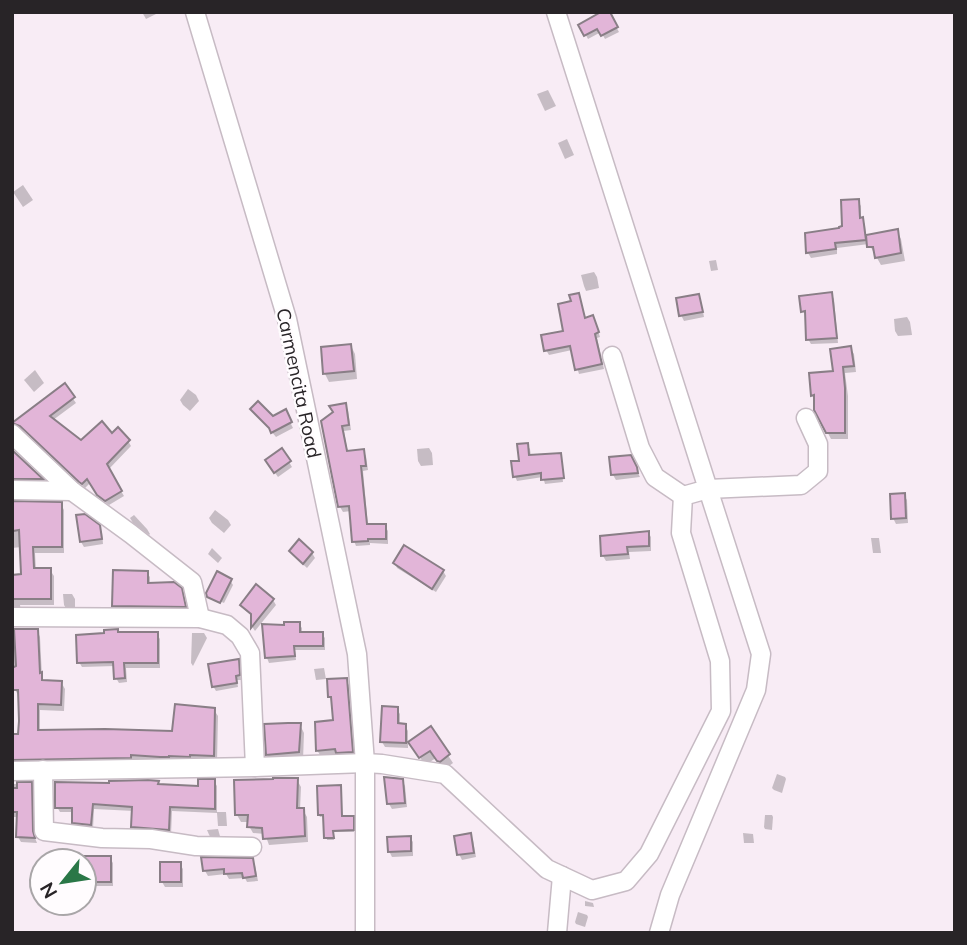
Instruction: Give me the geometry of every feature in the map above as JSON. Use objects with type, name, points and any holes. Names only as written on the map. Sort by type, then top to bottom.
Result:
[{"type":"street","name":"Carmencita Road","points":[[195,12],[287,319],[357,654],[365,763],[365,933]]},
{"type":"street","points":[[556,12],[761,654],[756,690],[670,895],[659,933]]},
{"type":"street","points":[[612,356],[640,448],[655,477],[682,496]]},
{"type":"street","points":[[682,496],[708,489],[801,485],[818,471],[818,444],[806,418]]},
{"type":"street","points":[[12,434],[72,491],[192,582],[200,618]]},
{"type":"street","points":[[12,490],[72,491]]},
{"type":"street","points":[[12,771],[365,763],[445,774],[547,869],[592,890],[626,881],[649,853],[721,711],[720,661],[681,533],[682,496]]},
{"type":"street","points":[[12,617],[200,618],[227,625],[240,636],[250,653],[255,767]]},
{"type":"street","points":[[43,770],[44,831],[102,838],[151,839],[196,846],[253,847]]},
{"type":"street","points":[[556,933],[562,876]]},
{"type":"building","points":[[601,12],[610,12],[618,27],[601,36],[597,29],[584,36],[578,25]]},
{"type":"building","points":[[859,199],[860,218],[863,217],[866,240],[835,243],[836,249],[806,253],[805,233],[839,228],[842,226],[841,200]]},
{"type":"building","points":[[898,229],[901,253],[875,258],[873,247],[867,247],[866,235]]},
{"type":"building","points":[[832,292],[837,338],[806,340],[805,311],[801,312],[799,296]]},
{"type":"building","points":[[579,293],[585,318],[593,315],[599,332],[595,334],[602,364],[575,370],[570,346],[544,351],[541,335],[563,331],[558,304],[571,301],[569,295]]},
{"type":"building","points":[[699,294],[703,312],[679,316],[676,298]]},
{"type":"building","points":[[351,344],[354,371],[323,374],[321,347]]},
{"type":"building","points":[[851,346],[854,366],[843,367],[845,433],[826,433],[814,410],[809,373],[833,371],[830,349]]},
{"type":"building","points":[[65,383],[75,397],[50,416],[81,440],[102,421],[112,433],[118,427],[130,440],[107,464],[122,491],[105,501],[97,495],[87,479],[82,484],[79,482],[20,426],[12,423]]},
{"type":"building","points":[[258,401],[273,416],[286,409],[292,422],[271,433],[250,409]]},
{"type":"building","points":[[346,403],[349,425],[342,426],[347,451],[364,449],[366,466],[361,466],[367,524],[386,524],[386,539],[352,542],[349,506],[338,507],[321,421],[333,412],[329,406]]},
{"type":"building","points":[[528,443],[529,455],[561,453],[564,478],[541,480],[541,473],[513,477],[511,461],[519,461],[517,444]]},
{"type":"building","points":[[282,448],[291,461],[274,473],[265,460]]},
{"type":"building","points":[[12,450],[43,479],[12,479]]},
{"type":"building","points":[[631,455],[638,473],[611,475],[609,457]]},
{"type":"building","points":[[905,493],[906,518],[891,519],[890,494]]},
{"type":"building","points":[[12,501],[62,502],[62,547],[33,547],[34,568],[51,568],[51,599],[12,599],[12,575],[21,574],[19,530],[13,531]]},
{"type":"building","points":[[85,514],[100,525],[102,539],[80,542],[76,515]]},
{"type":"building","points":[[649,531],[649,546],[627,547],[628,554],[601,556],[600,536]]},
{"type":"building","points":[[299,539],[313,552],[303,564],[289,551]]},
{"type":"building","points":[[404,545],[444,570],[432,589],[393,563]]},
{"type":"building","points":[[113,570],[148,571],[148,583],[174,582],[182,588],[186,607],[112,606]]},
{"type":"building","points":[[217,571],[232,579],[220,603],[207,597],[206,593]]},
{"type":"building","points":[[256,584],[274,599],[251,628],[251,614],[240,605]]},
{"type":"building","points":[[284,622],[300,622],[300,632],[323,632],[323,646],[294,646],[295,656],[265,658],[262,624],[284,625]]},
{"type":"building","points":[[14,629],[38,629],[42,680],[62,681],[61,705],[38,704],[38,730],[172,731],[175,704],[215,708],[214,756],[131,755],[131,758],[12,760],[12,734],[18,734],[19,721],[18,690],[13,690],[12,668],[16,666]]},
{"type":"building","points":[[118,629],[118,632],[158,632],[158,663],[124,663],[125,678],[114,679],[113,662],[77,663],[76,635]]},
{"type":"building","points":[[239,659],[240,675],[236,676],[237,683],[212,687],[208,664]]},
{"type":"building","points":[[347,678],[353,752],[336,753],[335,749],[316,751],[315,722],[333,720],[327,679]]},
{"type":"building","points":[[382,706],[398,707],[398,723],[406,724],[406,743],[380,742]]},
{"type":"building","points":[[301,723],[299,752],[266,755],[264,724]]},
{"type":"building","points":[[431,726],[450,754],[440,762],[430,751],[419,758],[408,742]]},
{"type":"building","points":[[384,777],[403,779],[405,803],[387,804]]},
{"type":"building","points":[[298,778],[297,808],[304,808],[305,836],[263,839],[262,828],[247,827],[248,815],[235,815],[234,780]]},
{"type":"building","points":[[198,779],[215,779],[215,809],[170,807],[169,830],[131,827],[132,807],[93,804],[91,825],[72,823],[72,808],[55,808],[55,782],[109,783],[148,780],[159,781],[158,784],[198,786]]},
{"type":"building","points":[[17,782],[32,782],[35,838],[16,837],[17,812],[12,812],[12,788],[17,788]]},
{"type":"building","points":[[341,785],[342,816],[354,816],[354,830],[333,831],[334,838],[324,838],[323,815],[318,815],[317,786]]},
{"type":"building","points":[[471,833],[474,853],[457,855],[454,836]]},
{"type":"building","points":[[411,836],[411,851],[388,852],[387,837]]},
{"type":"building","points":[[98,856],[111,856],[111,882],[98,882]]},
{"type":"building","points":[[201,857],[253,858],[256,876],[243,878],[242,873],[224,874],[224,869],[203,871]]},
{"type":"building","points":[[160,862],[181,862],[181,882],[160,882]]}]
